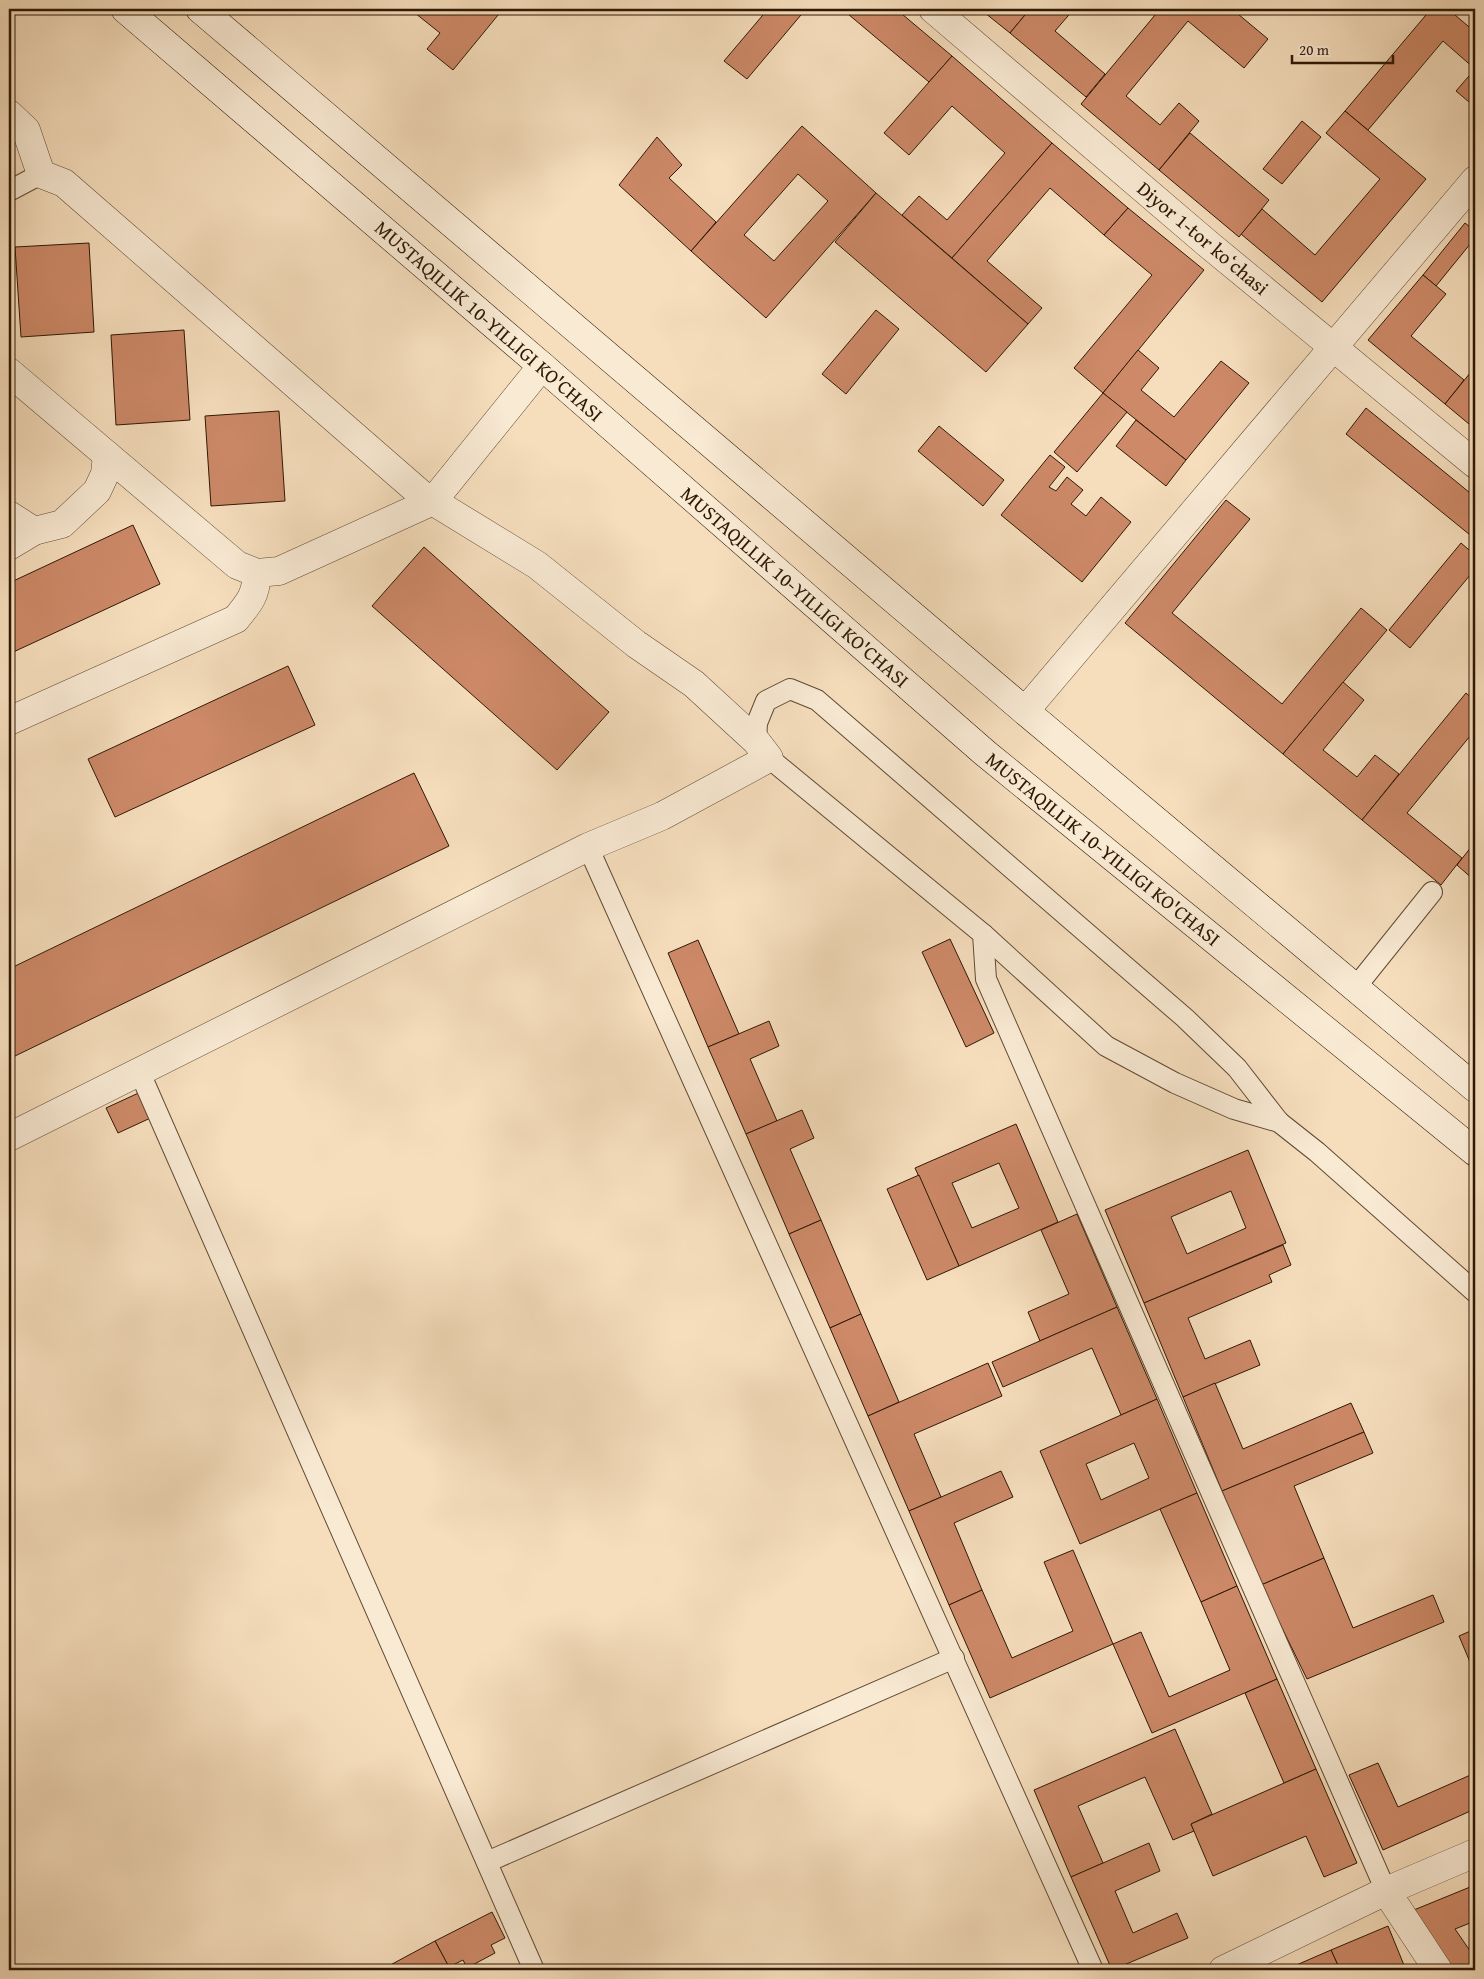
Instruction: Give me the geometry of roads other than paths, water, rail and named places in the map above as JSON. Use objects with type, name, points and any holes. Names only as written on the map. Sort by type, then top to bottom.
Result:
[{"type":"street","name":"MUSTAQILLIK 10-YILLIGI KO'CHASI","points":[[125,9],[542,366],[985,753],[1475,1152]]},
{"type":"street","points":[[200,9],[1025,712],[1355,988],[1473,1082]]},
{"type":"street","name":"Diyor 1-tor koʻchasi","points":[[933,9],[1208,244],[1475,464]]},
{"type":"street","points":[[9,114],[26,130],[42,174],[64,183],[421,494],[536,565],[636,644],[694,684],[763,750],[662,816],[588,847],[9,1137]]},
{"type":"street","points":[[1025,712],[1475,180]]},
{"type":"street","points":[[9,372],[237,565],[257,573],[279,571],[433,501],[542,366]]},
{"type":"street","points":[[9,546],[34,531],[62,524],[97,491],[106,474],[107,455]]},
{"type":"street","points":[[9,515],[34,531]]},
{"type":"street","points":[[9,721],[236,619],[252,600],[256,587],[257,573]]},
{"type":"street","points":[[1223,1970],[1386,1891],[1475,1853]]},
{"type":"street","points":[[1386,1891],[1438,1970]]},
{"type":"lane","points":[[9,191],[42,174]]},
{"type":"lane","points":[[1278,1122],[1234,1109],[1183,1087],[1106,1046],[983,934],[763,750],[757,723],[766,701],[790,689],[817,700],[1185,1018],[1237,1068],[1278,1122],[1317,1152],[1475,1292]]},
{"type":"lane","points":[[588,847],[1093,1970]]},
{"type":"lane","points":[[1355,988],[1432,892]]},
{"type":"lane","points":[[983,934],[986,979],[1386,1891]]},
{"type":"lane","points":[[140,1073],[534,1970]]},
{"type":"lane","points":[[487,1862],[954,1658]]}]
